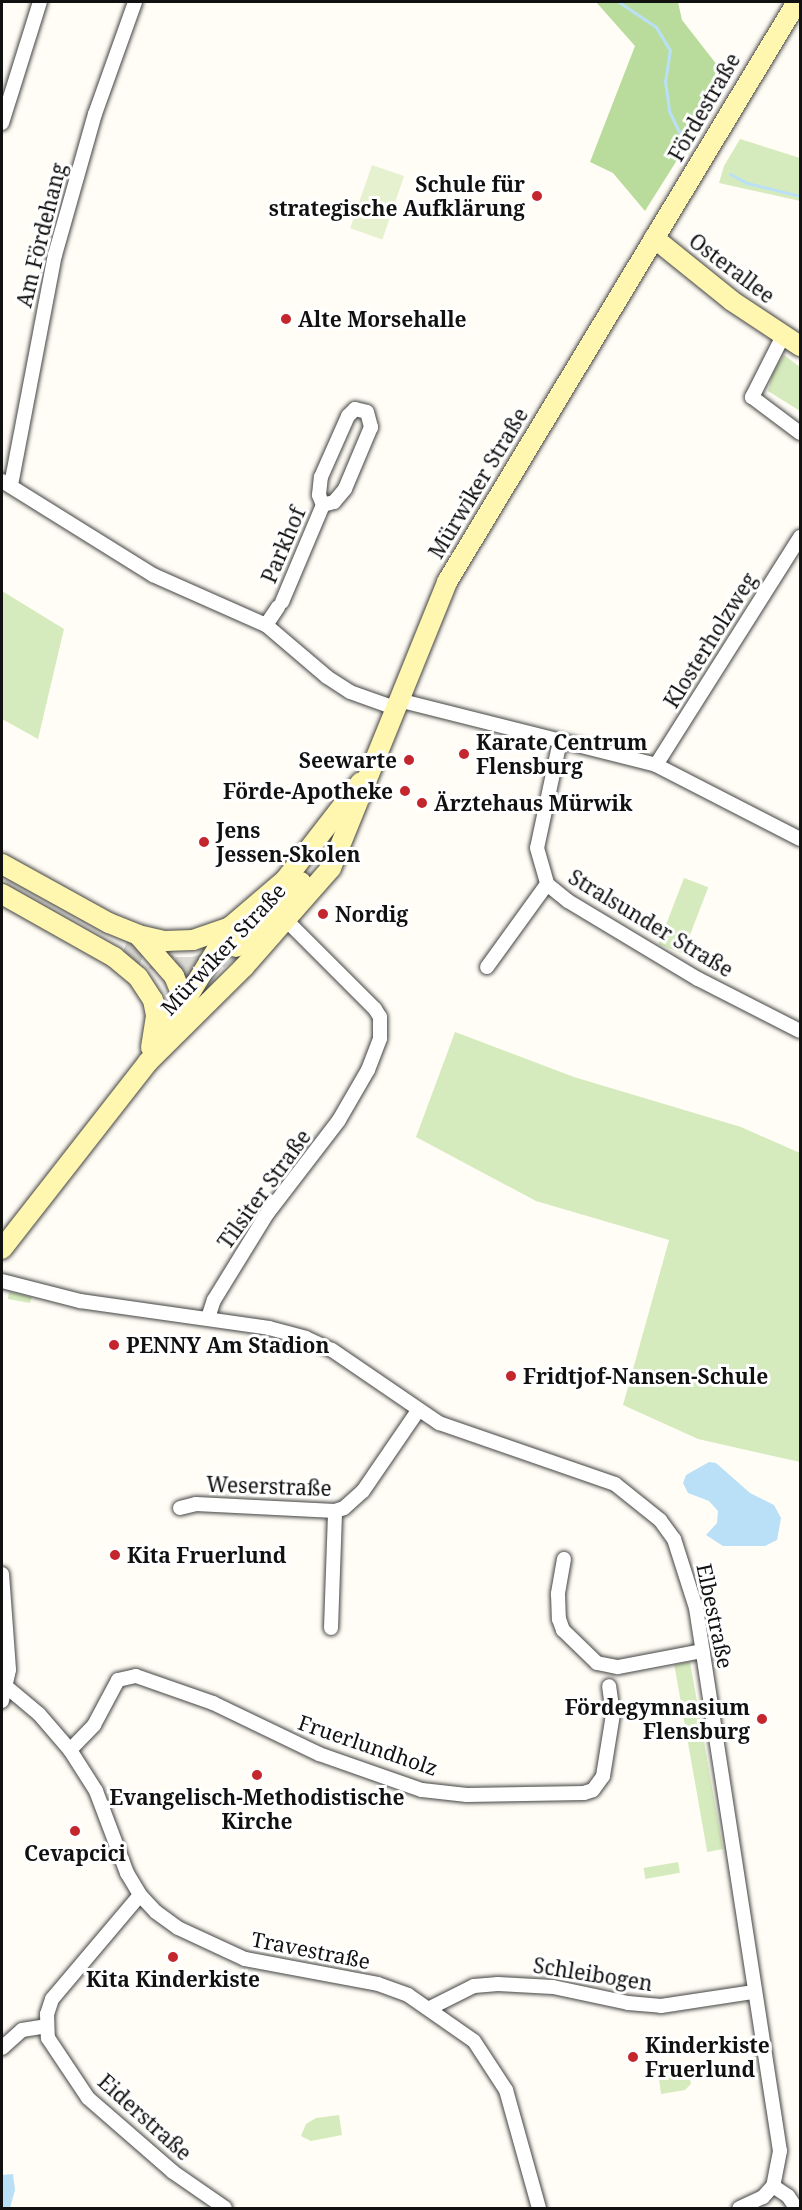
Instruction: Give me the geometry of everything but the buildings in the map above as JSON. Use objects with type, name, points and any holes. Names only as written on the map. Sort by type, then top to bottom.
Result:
[{"type":"main road","name":"Fördestraße","points":[[654,237],[793,3]]},
{"type":"main road","name":"Osterallee","points":[[654,237],[732,302],[801,346]]},
{"type":"main road","name":"Mürwiker Straße","points":[[2,1249],[155,1055],[286,920],[331,868],[351,826],[396,704],[447,582],[654,237]]},
{"type":"main road","name":"Mürwiker Straße","points":[[155,1055],[180,1009],[231,926],[285,880],[373,767]]},
{"type":"main road","points":[[236,947],[281,904],[351,826]]},
{"type":"main road","points":[[2,864],[109,923],[138,935],[165,941],[193,940],[231,926]]},
{"type":"main road","points":[[2,880],[124,949]]},
{"type":"main road","points":[[2,894],[114,957],[138,977],[153,1000],[156,1016],[155,1055]]},
{"type":"main road","points":[[138,935],[174,976],[180,1009]]},
{"type":"street","points":[[2,123],[40,2]]},
{"type":"street","name":"Am Fördehang","points":[[6,483],[55,255],[95,114],[135,2]]},
{"type":"street","points":[[784,334],[752,397],[754,403],[801,433]]},
{"type":"street","name":"Parkhof","points":[[266,625],[280,604],[323,505],[321,477],[348,416],[355,410],[367,412],[371,427],[345,489],[334,502],[323,505]]},
{"type":"street","points":[[6,483],[153,575],[266,625],[327,677],[350,692],[656,765],[801,838]]},
{"type":"street","name":"Klosterholzweg","points":[[656,765],[801,537]]},
{"type":"street","name":"Stralsunder Straße","points":[[560,741],[537,848],[547,884],[568,901],[698,979],[801,1031]]},
{"type":"street","points":[[487,967],[547,884]]},
{"type":"street","name":"Tilsiter Straße","points":[[208,1318],[214,1300],[267,1214],[339,1120],[368,1070],[380,1038],[380,1017],[375,1009],[286,920]]},
{"type":"street","points":[[2,1281],[80,1301],[208,1318]]},
{"type":"street","name":"Elbestraße","points":[[208,1318],[306,1338],[351,1363],[417,1412],[439,1423],[615,1484],[641,1502],[674,1539],[691,1586],[703,1651],[780,2151],[773,2186]]},
{"type":"street","name":"Weserstraße","points":[[180,1508],[196,1504],[335,1511],[363,1491],[417,1412]]},
{"type":"street","points":[[331,1628],[335,1511]]},
{"type":"street","points":[[564,1559],[556,1607],[559,1619],[563,1630],[597,1663],[618,1667],[703,1651]]},
{"type":"street","points":[[2,1574],[9,1670],[2,1701]]},
{"type":"street","name":"Fruerlundholz","points":[[70,1750],[94,1725],[118,1680],[136,1676],[213,1703],[319,1754],[422,1790],[467,1795],[584,1793],[593,1790],[603,1776],[613,1714],[609,1686]]},
{"type":"street","name":"Travestraße","points":[[4,1685],[39,1714],[70,1750],[96,1791],[140,1896],[178,1928],[233,1955],[282,1969],[378,1984],[430,2008],[460,2028],[493,2064],[515,2116],[539,2208]]},
{"type":"street","points":[[2,2048],[22,2030],[46,2026],[52,1999],[140,1896]]},
{"type":"street","name":"Schleibogen","points":[[430,2008],[474,1986],[498,1984],[552,1987],[618,2002],[661,2006],[754,1992]]},
{"type":"street","name":"Eiderstraße","points":[[46,2026],[57,2053],[88,2097],[173,2172],[225,2208]]},
{"type":"street","points":[[739,2208],[763,2197],[773,2186],[788,2196],[796,2208]]},
{"type":"green space","points":[[596,2],[678,2],[682,20],[728,79],[645,211],[613,173],[590,162],[635,46]]},
{"type":"green space","points":[[740,139],[800,158],[800,201],[719,183],[724,166]]},
{"type":"green space","points":[[372,165],[404,176],[382,239],[350,228]]},
{"type":"green space","points":[[784,355],[800,367],[800,411],[768,391],[773,372]]},
{"type":"green space","points":[[2,591],[64,629],[38,739],[2,719]]},
{"type":"green space","points":[[684,878],[708,887],[683,954],[659,944]]},
{"type":"green space","points":[[455,1032],[574,1077],[741,1127],[800,1153],[800,1462],[698,1439],[623,1405],[669,1240],[536,1201],[416,1137]]},
{"type":"green space","points":[[9,1292],[32,1297],[30,1303],[8,1299]]},
{"type":"green space","points":[[690,1662],[723,1849],[707,1852],[674,1665]]},
{"type":"green space","points":[[678,1862],[680,1873],[645,1879],[644,1868]]},
{"type":"green space","points":[[657,2064],[689,2075],[691,2084],[685,2090],[661,2094]]},
{"type":"green space","points":[[339,2115],[342,2135],[311,2141],[301,2136],[306,2124],[316,2118]]},
{"type":"water","points":[[709,1462],[716,1463],[750,1493],[774,1505],[781,1518],[777,1540],[765,1546],[723,1546],[706,1535],[717,1523],[718,1511],[709,1501],[688,1493],[683,1483],[686,1475]]},
{"type":"water","points":[[13,2174],[15,2190],[10,2208],[2,2208],[2,2175]]},
{"type":"waterway","points":[[619,2],[656,27],[670,50],[665,81],[669,111],[681,136]]},
{"type":"waterway","points":[[730,174],[747,183],[800,196]]},
{"type":"tunnel","points":[[124,949],[175,967],[193,967],[218,960],[236,947]]},
{"type":"place","name":"Schule für strategische Aufklärung","points":[[537,196]]},
{"type":"place","name":"Alte Morsehalle","points":[[286,319]]},
{"type":"place","name":"Karate Centrum Flensburg","points":[[464,754]]},
{"type":"place","name":"Seewarte","points":[[409,760]]},
{"type":"place","name":"Förde-Apotheke","points":[[405,791]]},
{"type":"place","name":"Ärztehaus Mürwik","points":[[422,803]]},
{"type":"place","name":"Jens Jessen-Skolen","points":[[204,842]]},
{"type":"place","name":"Nordig","points":[[323,914]]},
{"type":"place","name":"PENNY Am Stadion","points":[[114,1345]]},
{"type":"place","name":"Fridtjof-Nansen-Schule","points":[[511,1376]]},
{"type":"place","name":"Kita Fruerlund","points":[[115,1555]]},
{"type":"place","name":"Fördegymnasium Flensburg","points":[[762,1719]]},
{"type":"place","name":"Evangelisch-Methodistische Kirche","points":[[257,1775]]},
{"type":"place","name":"Cevapcici","points":[[75,1831]]},
{"type":"place","name":"Kita Kinderkiste","points":[[173,1957]]},
{"type":"place","name":"Kinderkiste Fruerlund","points":[[633,2057]]}]
